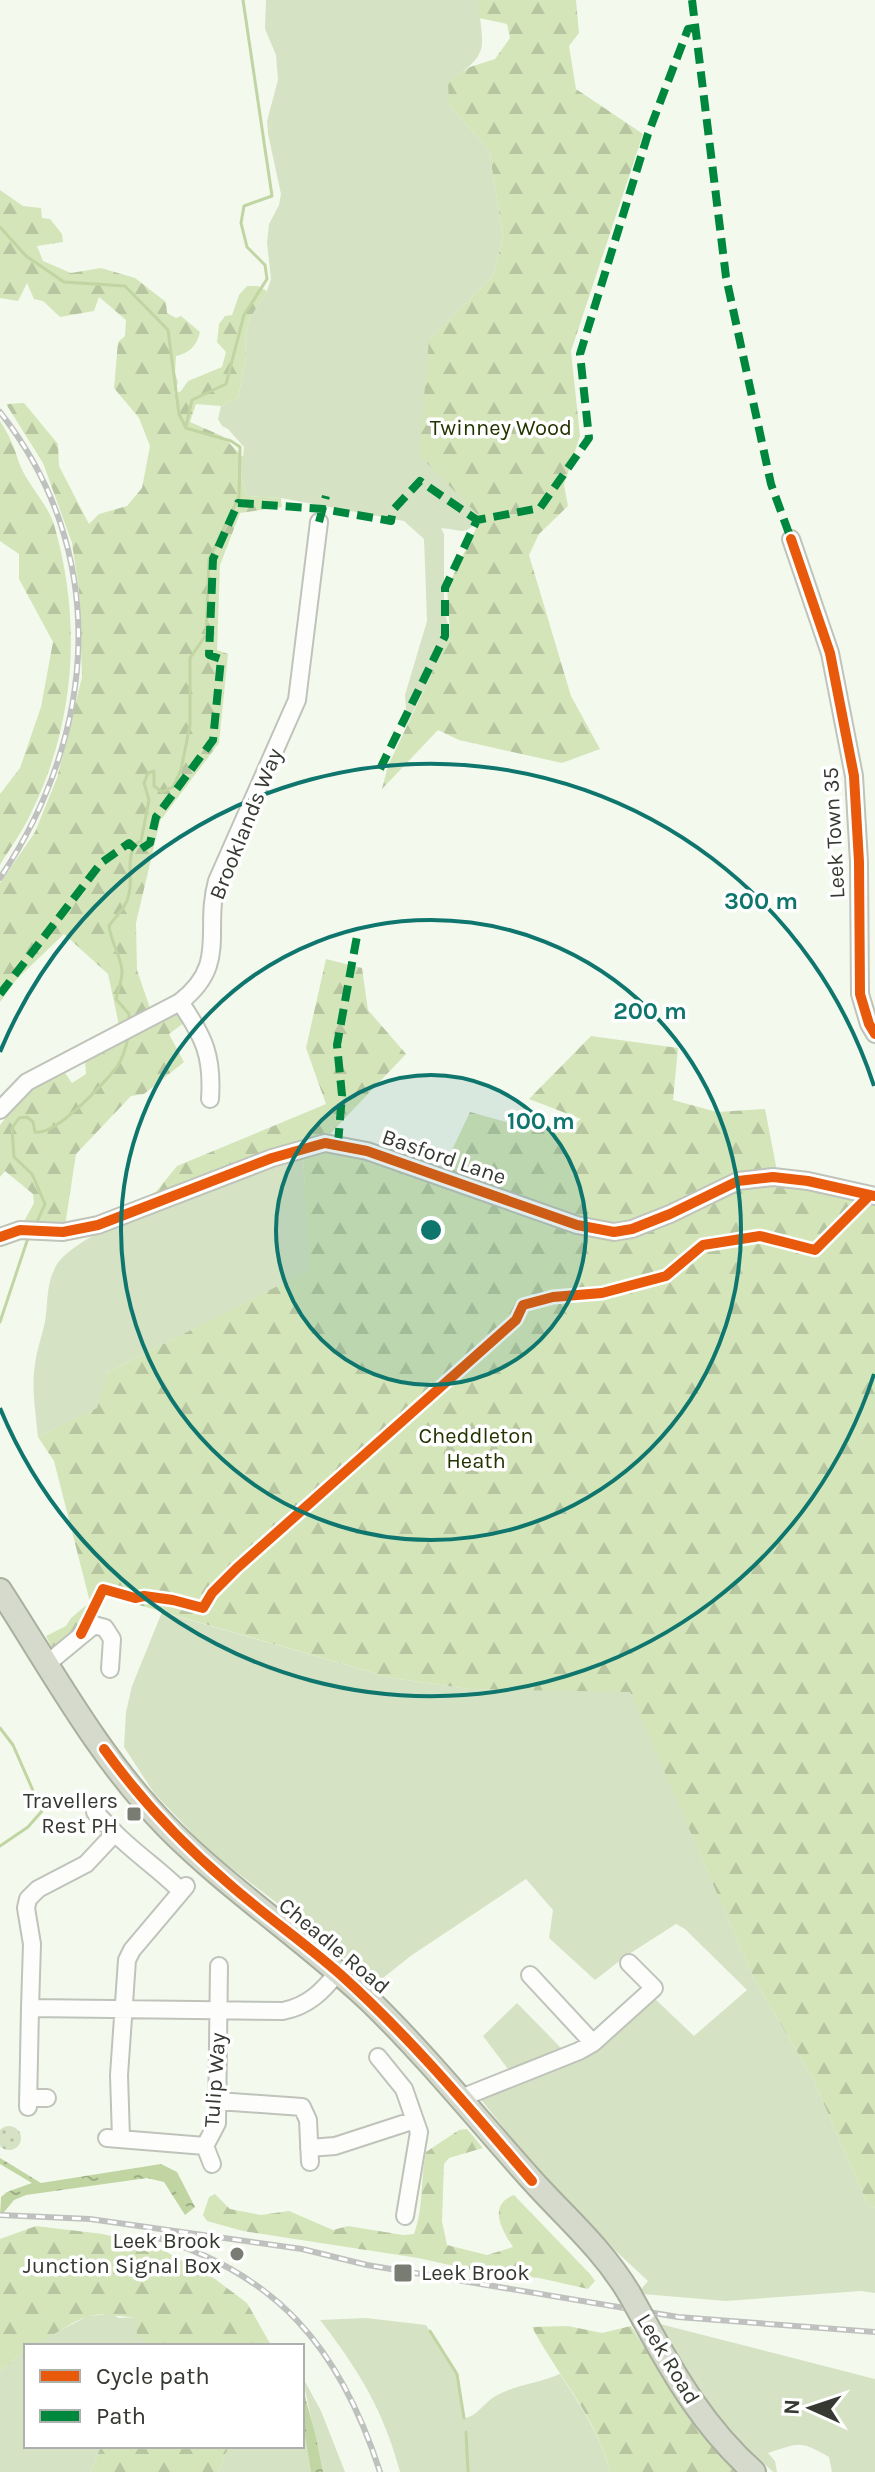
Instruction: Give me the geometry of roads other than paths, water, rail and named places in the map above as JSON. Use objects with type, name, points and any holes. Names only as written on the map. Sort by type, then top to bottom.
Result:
[{"type":"highway","name":"Cheadle Road","points":[[0,1590],[104,1749],[166,1826],[228,1884],[338,1972],[398,2030],[532,2181],[590,2239]]},
{"type":"highway","name":"Leek Road","points":[[590,2239],[629,2293],[681,2388],[712,2429],[754,2472]]},
{"type":"street","name":"Brooklands Way","points":[[0,1110],[27,1082],[180,1002],[194,991],[208,971],[212,900],[217,881],[297,700],[319,522]]},
{"type":"street","name":"Leek Town 35","points":[[791,539],[830,653],[854,776],[859,862],[860,994],[875,1034]]},
{"type":"street","points":[[180,1002],[208,1053],[212,1075],[210,1099]]},
{"type":"street","name":"Basford Lane","points":[[0,1237],[20,1230],[73,1231],[98,1225],[272,1158],[325,1143],[367,1151],[577,1225],[614,1232],[632,1229],[670,1214],[738,1181],[773,1177],[808,1181],[875,1196]]},
{"type":"street","points":[[48,1663],[94,1625],[105,1628],[112,1639],[110,1669]]},
{"type":"street","points":[[47,2098],[28,2102],[32,1944],[26,1908],[28,1899],[38,1889],[86,1864],[115,1833],[95,1812]]},
{"type":"street","name":"Tulip Way","points":[[115,1833],[139,1857],[183,1888],[127,1960],[114,2138],[205,2146]]},
{"type":"street","points":[[461,2098],[593,2043],[654,1988],[629,1963]]},
{"type":"street","name":"Tulip Way","points":[[212,2164],[205,2146],[217,2123],[219,1966]]},
{"type":"street","points":[[30,2008],[219,2012],[295,2009],[317,1996],[338,1972]]},
{"type":"street","points":[[530,1975],[593,2043]]},
{"type":"street","points":[[378,2057],[404,2089],[415,2120],[418,2138],[405,2216]]},
{"type":"street","points":[[218,2101],[302,2107],[308,2120],[309,2155],[415,2120]]},
{"type":"water","points":[[0,2158],[41,2183],[161,2164],[177,2172],[195,2207],[185,2215],[164,2182],[147,2178],[26,2195],[14,2200],[0,2217],[1,2197],[32,2183],[0,2164]]},
{"type":"water","points":[[304,2392],[323,2472],[311,2472],[304,2431]]},
{"type":"waterway","points":[[186,426],[192,400],[226,384],[244,315],[267,279],[265,265],[247,247],[241,223],[244,206],[272,196],[243,0]]},
{"type":"waterway","name":"Leek Brook","points":[[0,227],[26,256],[64,282],[125,286],[168,330],[179,414],[186,428],[231,441],[240,447],[239,497],[209,559],[206,635],[190,658],[190,725],[181,770],[173,787],[162,792],[154,786],[154,771],[148,773],[144,783],[149,800],[141,841],[135,844],[131,857],[128,899],[109,926],[122,967],[116,999],[129,1014],[129,1022]]},
{"type":"waterway","name":"Leek Brook","points":[[36,1224],[45,1204],[32,1174],[14,1157],[12,1128],[19,1118],[27,1117],[33,1122],[35,1132],[44,1131],[66,1118],[117,1067],[128,1037]]},
{"type":"waterway","name":"Leek Brook","points":[[0,1322],[28,1238]]},
{"type":"waterway","name":"Leek Brook","points":[[0,1728],[13,1745],[42,1811],[28,1827],[0,1846]]},
{"type":"waterway","points":[[430,2331],[457,2374],[464,2418]]},
{"type":"waterway","points":[[466,2432],[468,2472]]},
{"type":"railway","points":[[0,412],[36,467],[61,524],[75,583],[78,644],[72,704],[57,764],[33,822],[0,878]]},
{"type":"railway","points":[[0,2215],[90,2219],[302,2249],[367,2265],[678,2317],[875,2332]]},
{"type":"railway","points":[[148,2235],[233,2270],[268,2294],[297,2321],[323,2352],[345,2388],[380,2472]]},
{"type":"place","name":"Travellers Rest PH","points":[[134,1814]]},
{"type":"place","name":"Leek Brook Junction Signal Box","points":[[237,2254]]},
{"type":"place","name":"Leek Brook","points":[[403,2273]]},
{"type":"park label","name":"Twinney Wood","points":[[501,428]]},
{"type":"park label","name":"Cheddleton Heath","points":[[476,1448]]}]
